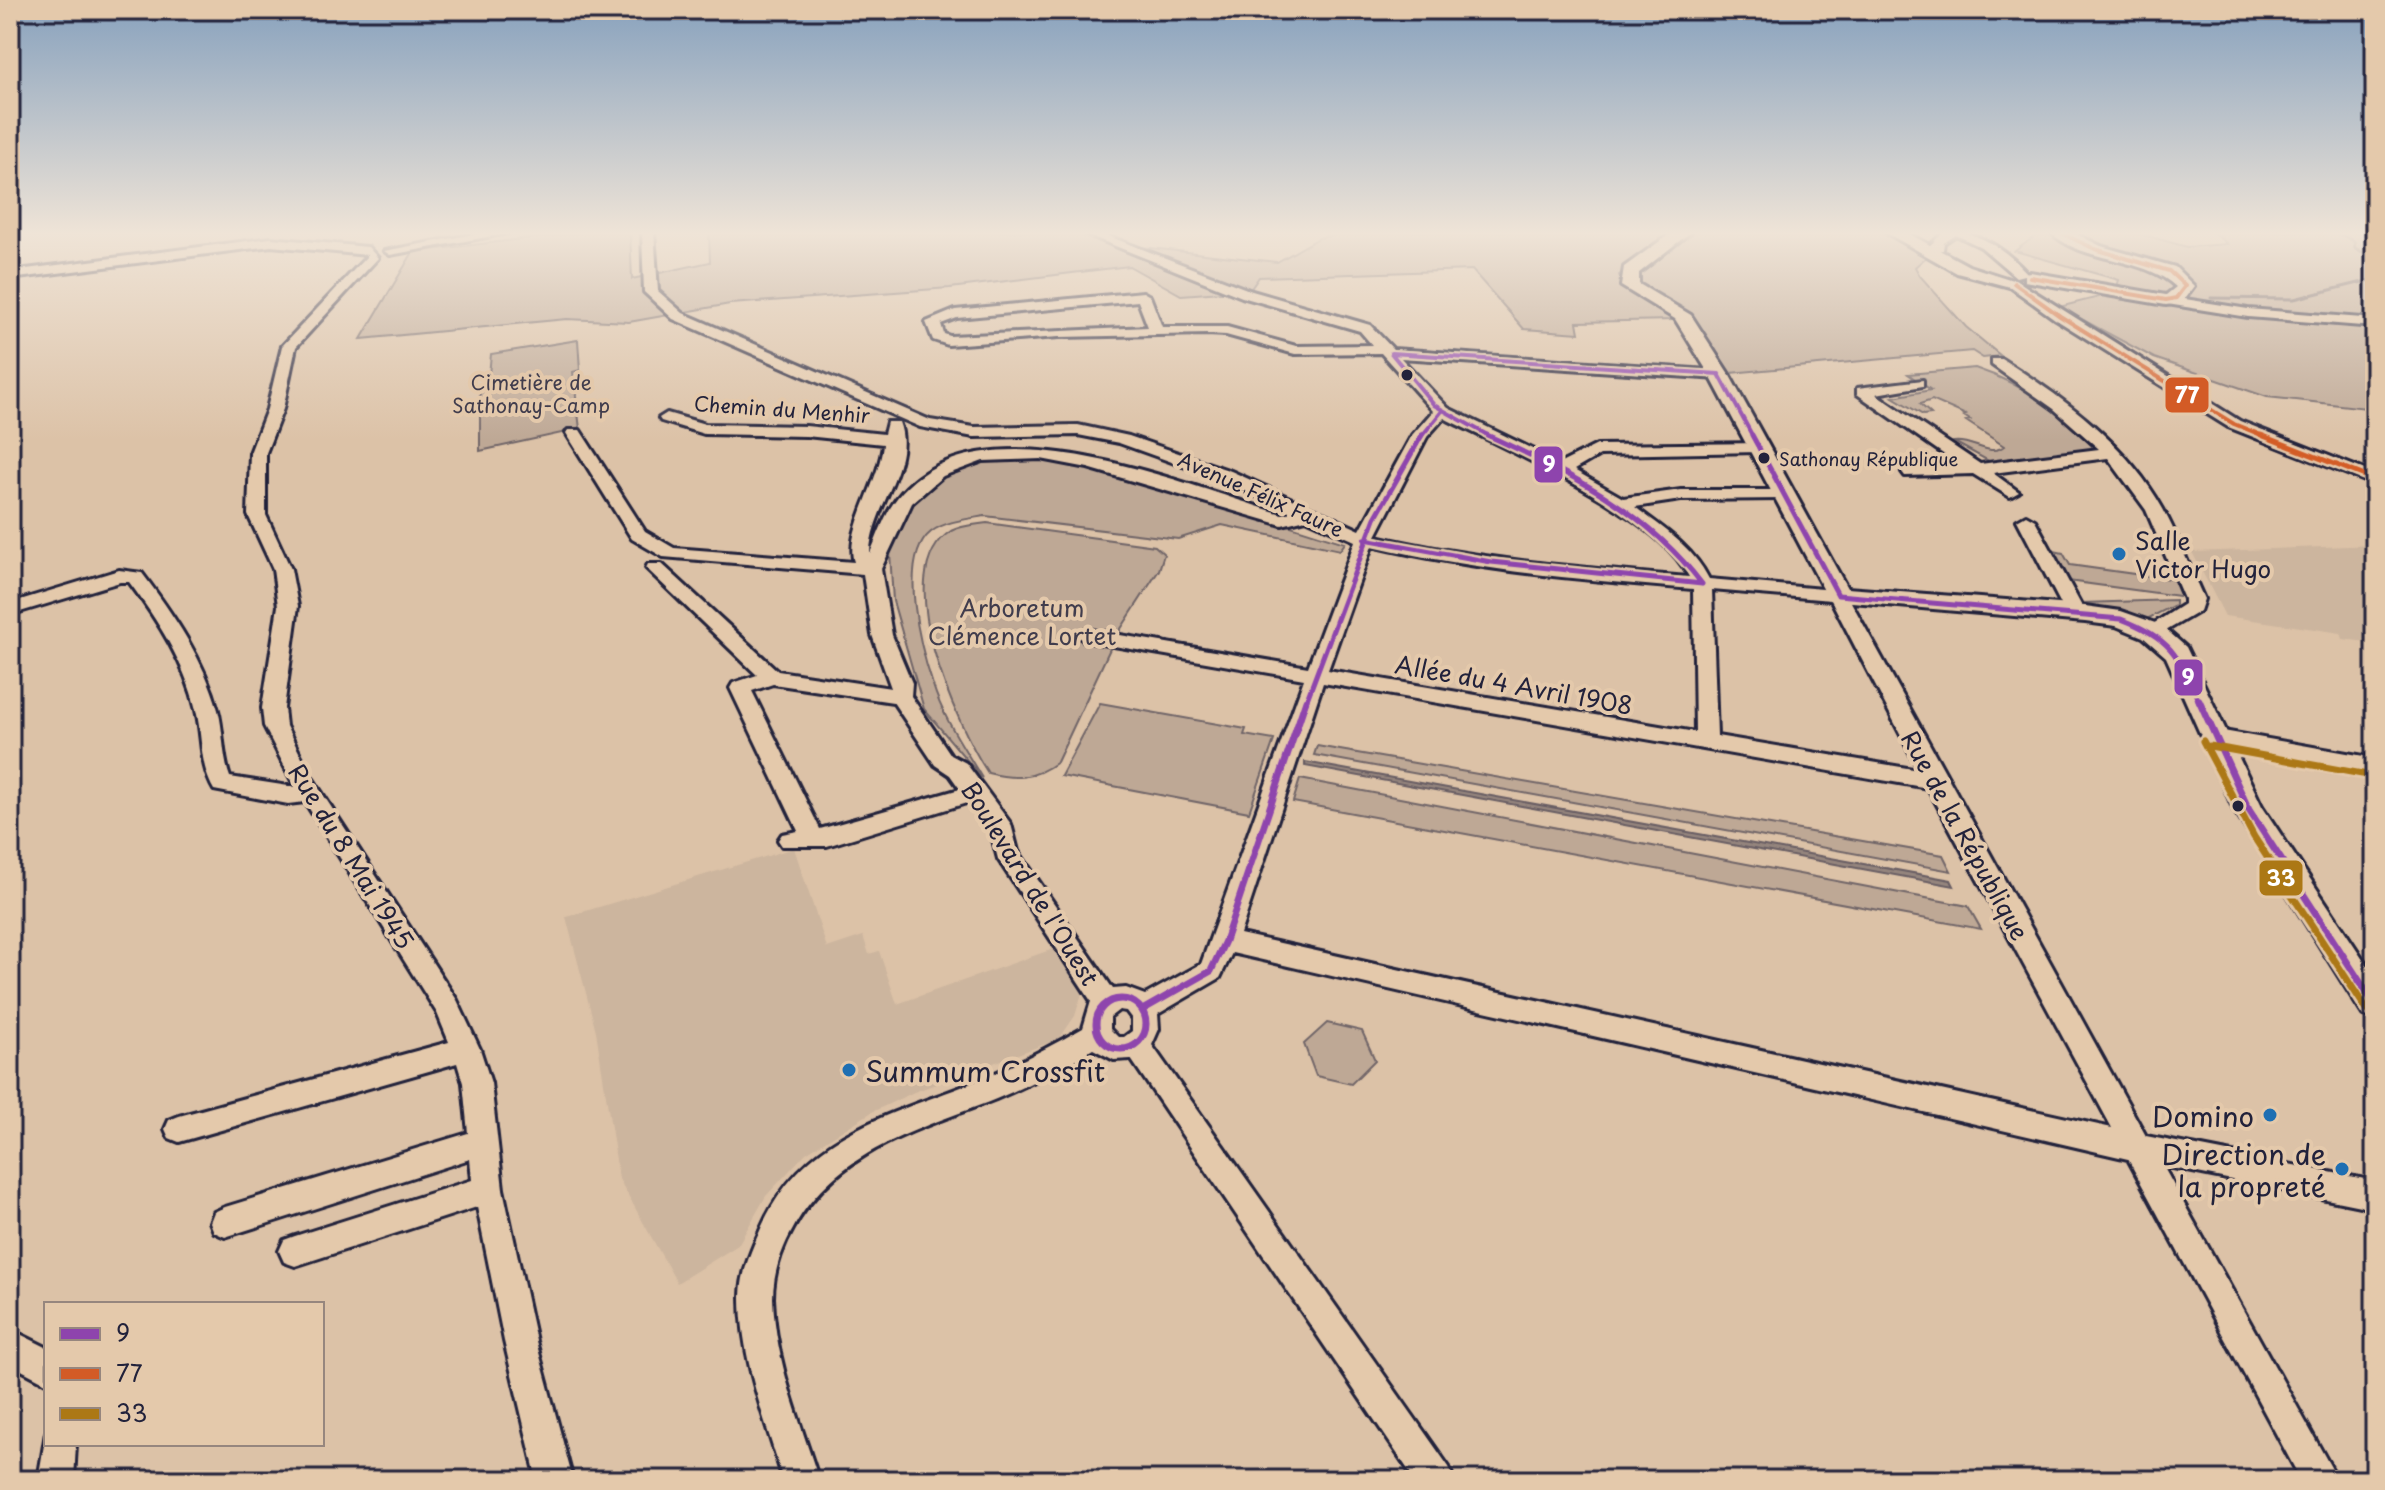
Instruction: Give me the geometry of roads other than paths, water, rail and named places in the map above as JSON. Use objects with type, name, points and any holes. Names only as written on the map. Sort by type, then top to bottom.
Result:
[{"type":"main road","name":"Rue de la République","points":[[1656,301],[1682,315],[1719,374],[1838,595]]},
{"type":"main road","name":"Avenue Félix Faure","points":[[1838,595],[2121,619],[2152,631]]},
{"type":"main road","points":[[2152,631],[2177,653],[2212,736],[2262,832],[2375,1005]]},
{"type":"street","name":"Rue du 8 Mai 1945","points":[[332,301],[289,346],[275,409],[258,453],[257,515],[282,569],[288,606],[273,708],[275,726],[311,793],[448,1008],[466,1049],[477,1083],[488,1189],[520,1341],[555,1480]]},
{"type":"street","name":"Avenue Félix Faure","points":[[661,301],[678,316],[900,415],[949,430],[1097,433],[1172,454],[1365,539],[1439,556],[1533,570],[1838,595]]},
{"type":"street","points":[[1096,301],[955,314],[933,322],[938,337],[948,341],[1207,330],[1227,331],[1295,350],[1388,351],[1719,374]]},
{"type":"street","points":[[1145,301],[1157,331]]},
{"type":"street","points":[[1271,301],[1354,323],[1371,332],[1442,411],[1561,470],[1620,504],[1672,544],[1692,564],[1702,584],[1706,743]]},
{"type":"street","points":[[2048,301],[2234,424],[2375,480]]},
{"type":"street","points":[[2169,301],[2248,313],[2375,323]]},
{"type":"street","points":[[1997,362],[2047,393],[2124,466],[2149,499],[2194,599],[2193,607],[2152,631]]},
{"type":"street","points":[[1918,383],[1862,391],[1981,469],[2010,492]]},
{"type":"street","points":[[1144,1009],[1211,971],[1225,941],[1314,676],[1365,539],[1420,435],[1442,411]]},
{"type":"street","points":[[871,557],[861,536],[890,467],[893,421],[900,415]]},
{"type":"street","name":"Chemin du Menhir","points":[[667,418],[704,429],[806,431],[893,440]]},
{"type":"street","points":[[574,433],[638,535],[670,553],[871,557]]},
{"type":"street","points":[[1561,470],[1597,450],[1759,447]]},
{"type":"street","points":[[871,557],[918,485],[958,462],[1011,453],[1041,454],[1091,463],[1282,520],[1306,513]]},
{"type":"street","points":[[1911,472],[1981,469],[2109,453]]},
{"type":"street","points":[[1620,504],[1681,495],[1785,494]]},
{"type":"street","points":[[2026,520],[2076,614]]},
{"type":"street","name":"Boulevard de l'Ouest","points":[[871,557],[882,635],[902,683],[900,696],[943,760],[958,769],[1003,830],[1006,853],[1108,1004]]},
{"type":"street","points":[[655,568],[772,677]]},
{"type":"street","points":[[10,609],[119,576],[135,577],[181,644],[207,708],[216,774],[222,784],[288,796],[311,793]]},
{"type":"street","name":"Rue de la République","points":[[1838,595],[1936,781],[2320,1480]]},
{"type":"street","name":"Allée du 4 Avril 1908","points":[[1085,635],[1936,781]]},
{"type":"street","points":[[900,696],[772,677],[740,688],[801,838],[827,837],[976,792]]},
{"type":"street","points":[[2212,736],[2375,766]]},
{"type":"street","points":[[1225,941],[2140,1148],[2375,1195]]},
{"type":"street","points":[[1127,1001],[1144,1009],[1149,1025],[1135,1043],[1110,1046],[1096,1034],[1095,1017],[1108,1004],[1127,1001]]},
{"type":"street","points":[[801,1480],[759,1331],[757,1295],[764,1257],[783,1213],[812,1177],[853,1142],[1021,1076],[1096,1034]]},
{"type":"street","points":[[1135,1043],[1436,1480]]},
{"type":"street","points":[[179,1129],[466,1049]]},
{"type":"street","points":[[225,1222],[287,1200],[484,1142]]},
{"type":"street","points":[[295,1251],[488,1189]]},
{"type":"street","points":[[10,1345],[44,1365]]},
{"type":"street","points":[[56,1480],[59,1446]]},
{"type":"place","name":"Sathonay République","points":[[1764,458]]},
{"type":"place","name":"Salle Victor Hugo","points":[[2119,554]]},
{"type":"place","name":"Summum Crossfit","points":[[849,1070]]},
{"type":"place","name":"Domino","points":[[2270,1115]]},
{"type":"place","name":"Direction de la propreté","points":[[2342,1169]]},
{"type":"park label","name":"Cimetière de Sathonay-Camp","points":[[531,394]]},
{"type":"park label","name":"Arboretum Clémence Lortet","points":[[1022,621]]}]
